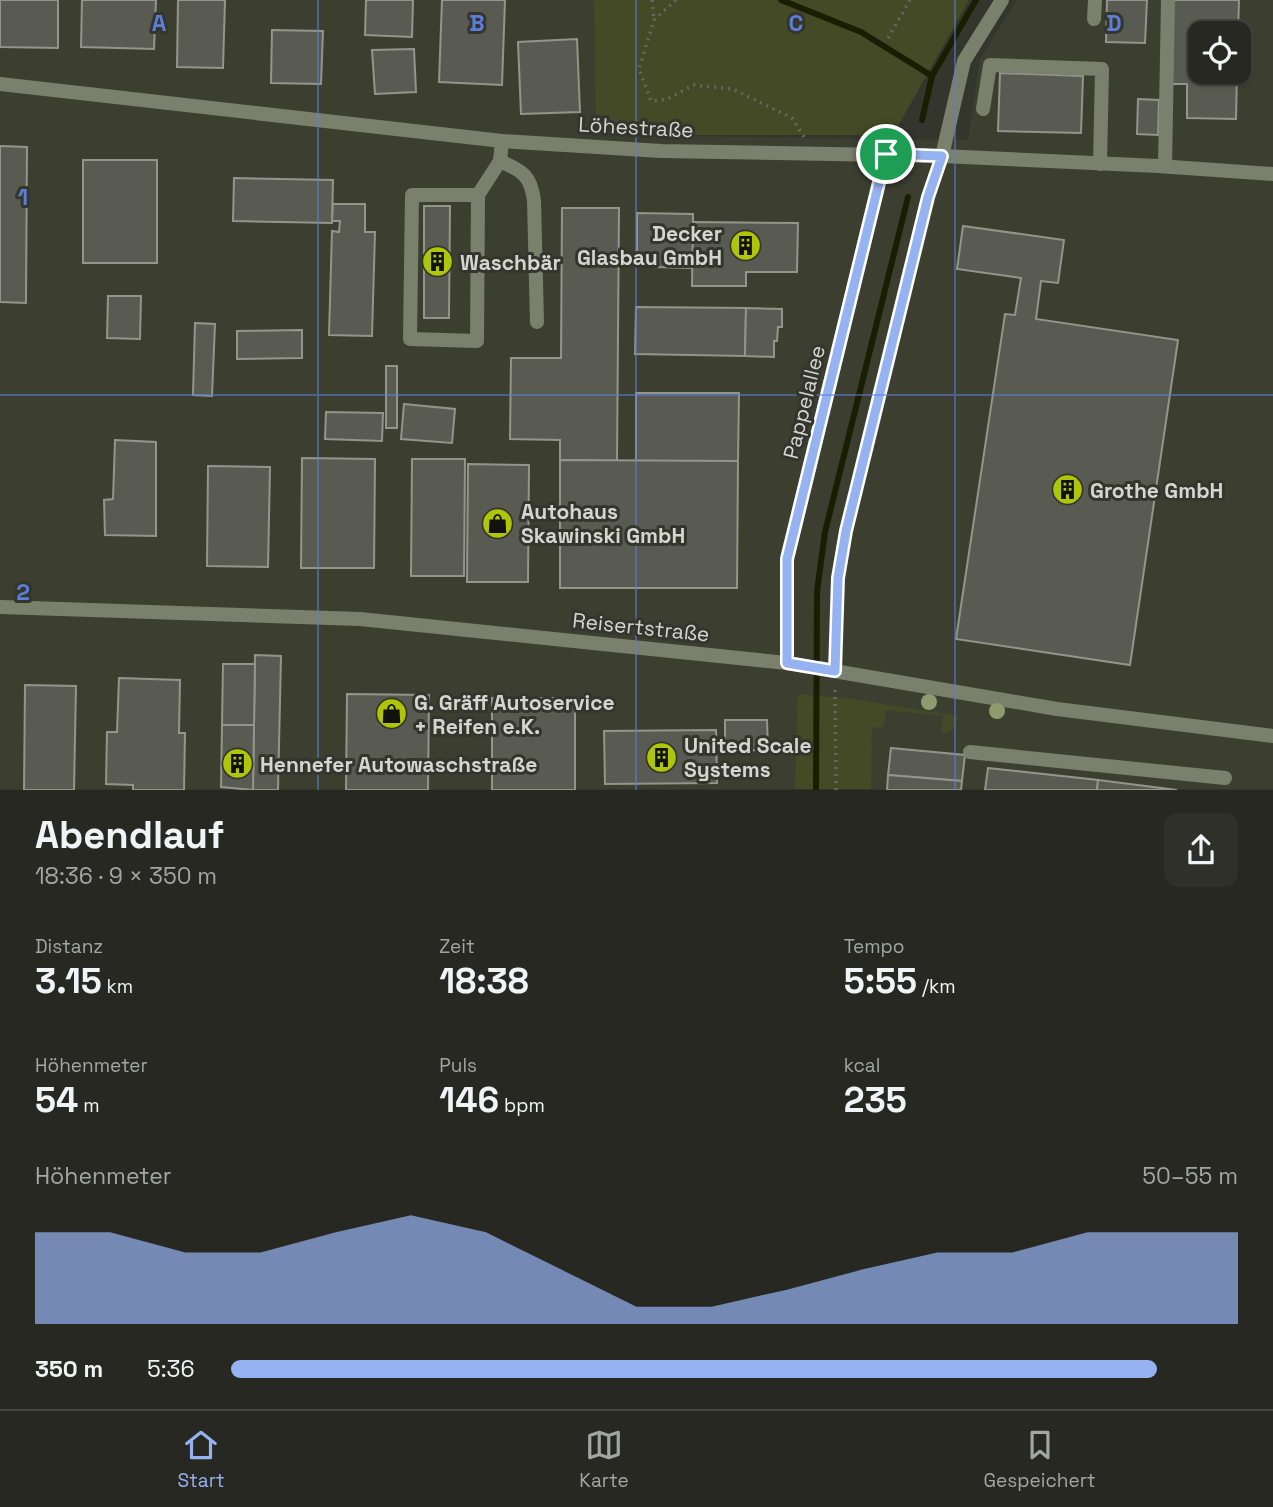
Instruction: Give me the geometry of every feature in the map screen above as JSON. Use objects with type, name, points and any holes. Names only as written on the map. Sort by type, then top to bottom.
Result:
[{"type":"street","points":[[942,156],[964,61],[1002,0]]},
{"type":"street","points":[[1094,19],[1095,0]]},
{"type":"street","points":[[1165,166],[1168,0]]},
{"type":"street","points":[[983,109],[990,65],[1102,69],[1100,164]]},
{"type":"street","name":"Löhestraße","points":[[0,85],[502,141],[661,151],[942,156],[1165,166],[1273,174]]},
{"type":"street","points":[[478,195],[412,195],[410,339],[477,341],[478,195],[500,161],[502,141]]},
{"type":"street","name":"Pappelallee","points":[[787,663],[787,559],[886,154]]},
{"type":"street","points":[[500,161],[519,169],[532,183],[537,321]]},
{"type":"street","name":"Reisertstraße","points":[[0,607],[360,619],[787,663],[1056,709],[1273,736]]},
{"type":"street","points":[[970,752],[1225,778]]},
{"type":"path","points":[[652,0],[654,20],[639,69],[651,101],[667,99],[694,85],[733,89],[792,118],[814,153]]},
{"type":"path","points":[[654,20],[676,0]]},
{"type":"path","points":[[888,38],[910,0]]},
{"type":"path","points":[[836,789],[832,670],[838,578],[846,531],[928,197],[942,156]]},
{"type":"shaded area","points":[[0,0],[594,0],[596,135],[968,140],[980,59],[1017,0],[1273,0],[1273,789],[0,789]]},
{"type":"green space","points":[[594,0],[969,0],[893,135],[596,135]]},
{"type":"green space","points":[[798,694],[852,699],[958,716],[953,729],[941,733],[943,716],[886,710],[884,727],[872,728],[871,789],[795,789]]},
{"type":"building","points":[[0,0],[58,0],[58,48],[0,47]]},
{"type":"building","points":[[82,0],[156,0],[154,49],[81,47]]},
{"type":"building","points":[[178,0],[225,0],[223,68],[177,67]]},
{"type":"building","points":[[366,0],[413,0],[412,37],[365,35]]},
{"type":"building","points":[[442,0],[505,0],[502,85],[439,82]]},
{"type":"building","points":[[1107,0],[1147,0],[1145,43],[1106,42]]},
{"type":"building","points":[[1173,0],[1239,0],[1238,21],[1188,21],[1188,84],[1237,84],[1236,119],[1187,118],[1187,84],[1171,84]]},
{"type":"building","points":[[272,30],[323,31],[321,84],[271,83]]},
{"type":"building","points":[[577,39],[580,112],[521,114],[518,42]]},
{"type":"building","points":[[414,49],[416,92],[375,94],[372,50]]},
{"type":"building","points":[[1000,73],[1083,76],[1081,133],[998,131]]},
{"type":"building","points":[[1138,99],[1159,100],[1158,135],[1137,134]]},
{"type":"building","points":[[0,146],[27,147],[26,303],[0,302]]},
{"type":"building","points":[[83,160],[157,160],[157,263],[83,263]]},
{"type":"building","points":[[234,178],[333,180],[332,223],[233,221]]},
{"type":"building","points":[[333,204],[365,204],[365,232],[375,232],[372,336],[329,335],[332,231],[339,232],[340,221],[332,221]]},
{"type":"building","name":"Waschbär","points":[[424,206],[450,206],[449,318],[424,318]]},
{"type":"building","points":[[562,208],[619,208],[617,461],[560,460],[560,440],[510,439],[511,358],[561,358]]},
{"type":"building","points":[[637,213],[693,214],[693,268],[654,267],[654,254],[637,254]]},
{"type":"building","name":"Decker Glasbau GmbH","points":[[693,222],[798,223],[797,272],[746,272],[746,286],[692,286]]},
{"type":"building","name":"Grothe GmbH","points":[[963,226],[1064,240],[1058,283],[1041,281],[1036,319],[1178,340],[1130,665],[956,639],[1005,314],[1015,315],[1021,278],[957,269]]},
{"type":"building","points":[[108,296],[141,296],[140,339],[107,338]]},
{"type":"building","points":[[636,307],[746,308],[745,356],[635,354]]},
{"type":"building","points":[[746,308],[782,309],[782,327],[778,327],[777,341],[774,341],[774,357],[745,356]]},
{"type":"building","points":[[195,323],[215,324],[212,396],[193,395]]},
{"type":"building","points":[[302,330],[302,358],[237,359],[237,331]]},
{"type":"building","points":[[386,366],[397,366],[397,428],[386,428]]},
{"type":"building","points":[[636,393],[739,393],[738,461],[636,461]]},
{"type":"building","points":[[404,404],[455,409],[452,443],[401,439]]},
{"type":"building","points":[[326,412],[383,413],[382,441],[325,439]]},
{"type":"building","points":[[115,440],[156,442],[156,536],[105,535],[104,500],[113,499]]},
{"type":"building","points":[[302,458],[375,459],[374,568],[301,568]]},
{"type":"building","points":[[412,459],[465,459],[464,576],[411,576]]},
{"type":"building","points":[[560,460],[738,461],[737,588],[560,588]]},
{"type":"building","name":"Autohaus Skawinski GmbH","points":[[468,464],[529,465],[528,582],[467,582]]},
{"type":"building","points":[[208,466],[270,467],[268,567],[207,566]]},
{"type":"building","points":[[255,655],[281,656],[278,790],[253,790]]},
{"type":"building","points":[[223,664],[255,664],[254,725],[222,725]]},
{"type":"building","points":[[119,678],[180,680],[179,733],[185,733],[184,790],[133,790],[133,785],[106,784],[107,732],[117,732]]},
{"type":"building","points":[[25,685],[76,686],[74,790],[24,790]]},
{"type":"building","points":[[347,694],[429,695],[428,790],[346,790]]},
{"type":"building","points":[[492,698],[575,698],[575,790],[492,790]]},
{"type":"building","points":[[725,720],[767,720],[768,750],[725,751]]},
{"type":"building","name":"Hennefer Autowaschstraße","points":[[222,725],[254,725],[253,790],[221,787]]},
{"type":"building","name":"United Scale Systems","points":[[716,730],[717,783],[605,784],[604,731]]},
{"type":"building","points":[[891,748],[965,755],[962,781],[888,775]]},
{"type":"building","points":[[988,768],[1098,780],[1097,790],[985,790]]},
{"type":"building","points":[[888,775],[962,781],[961,790],[887,790]]},
{"type":"building","points":[[1098,780],[1177,790],[1097,790]]},
{"type":"waterway","points":[[781,0],[861,32],[932,76],[922,120]]},
{"type":"waterway","points":[[932,76],[976,0]]},
{"type":"waterway","points":[[816,790],[817,591],[825,532],[908,197]]},
{"type":"place","name":"Decker Glasbau GmbH","points":[[745,245]]},
{"type":"place","name":"Waschbär","points":[[437,262]]},
{"type":"place","name":"Grothe GmbH","points":[[1067,490]]},
{"type":"place","name":"Autohaus Skawinski GmbH","points":[[498,523]]},
{"type":"place","name":"G. Gräff Autoservice + Reifen e.K.","points":[[391,714]]},
{"type":"place","name":"United Scale Systems","points":[[661,757]]},
{"type":"place","name":"Hennefer Autowaschstraße","points":[[237,764]]},
{"type":"route","points":[[886,154],[942,156],[928,197],[846,531],[838,578],[835,671],[787,663],[787,559],[886,154]]}]
